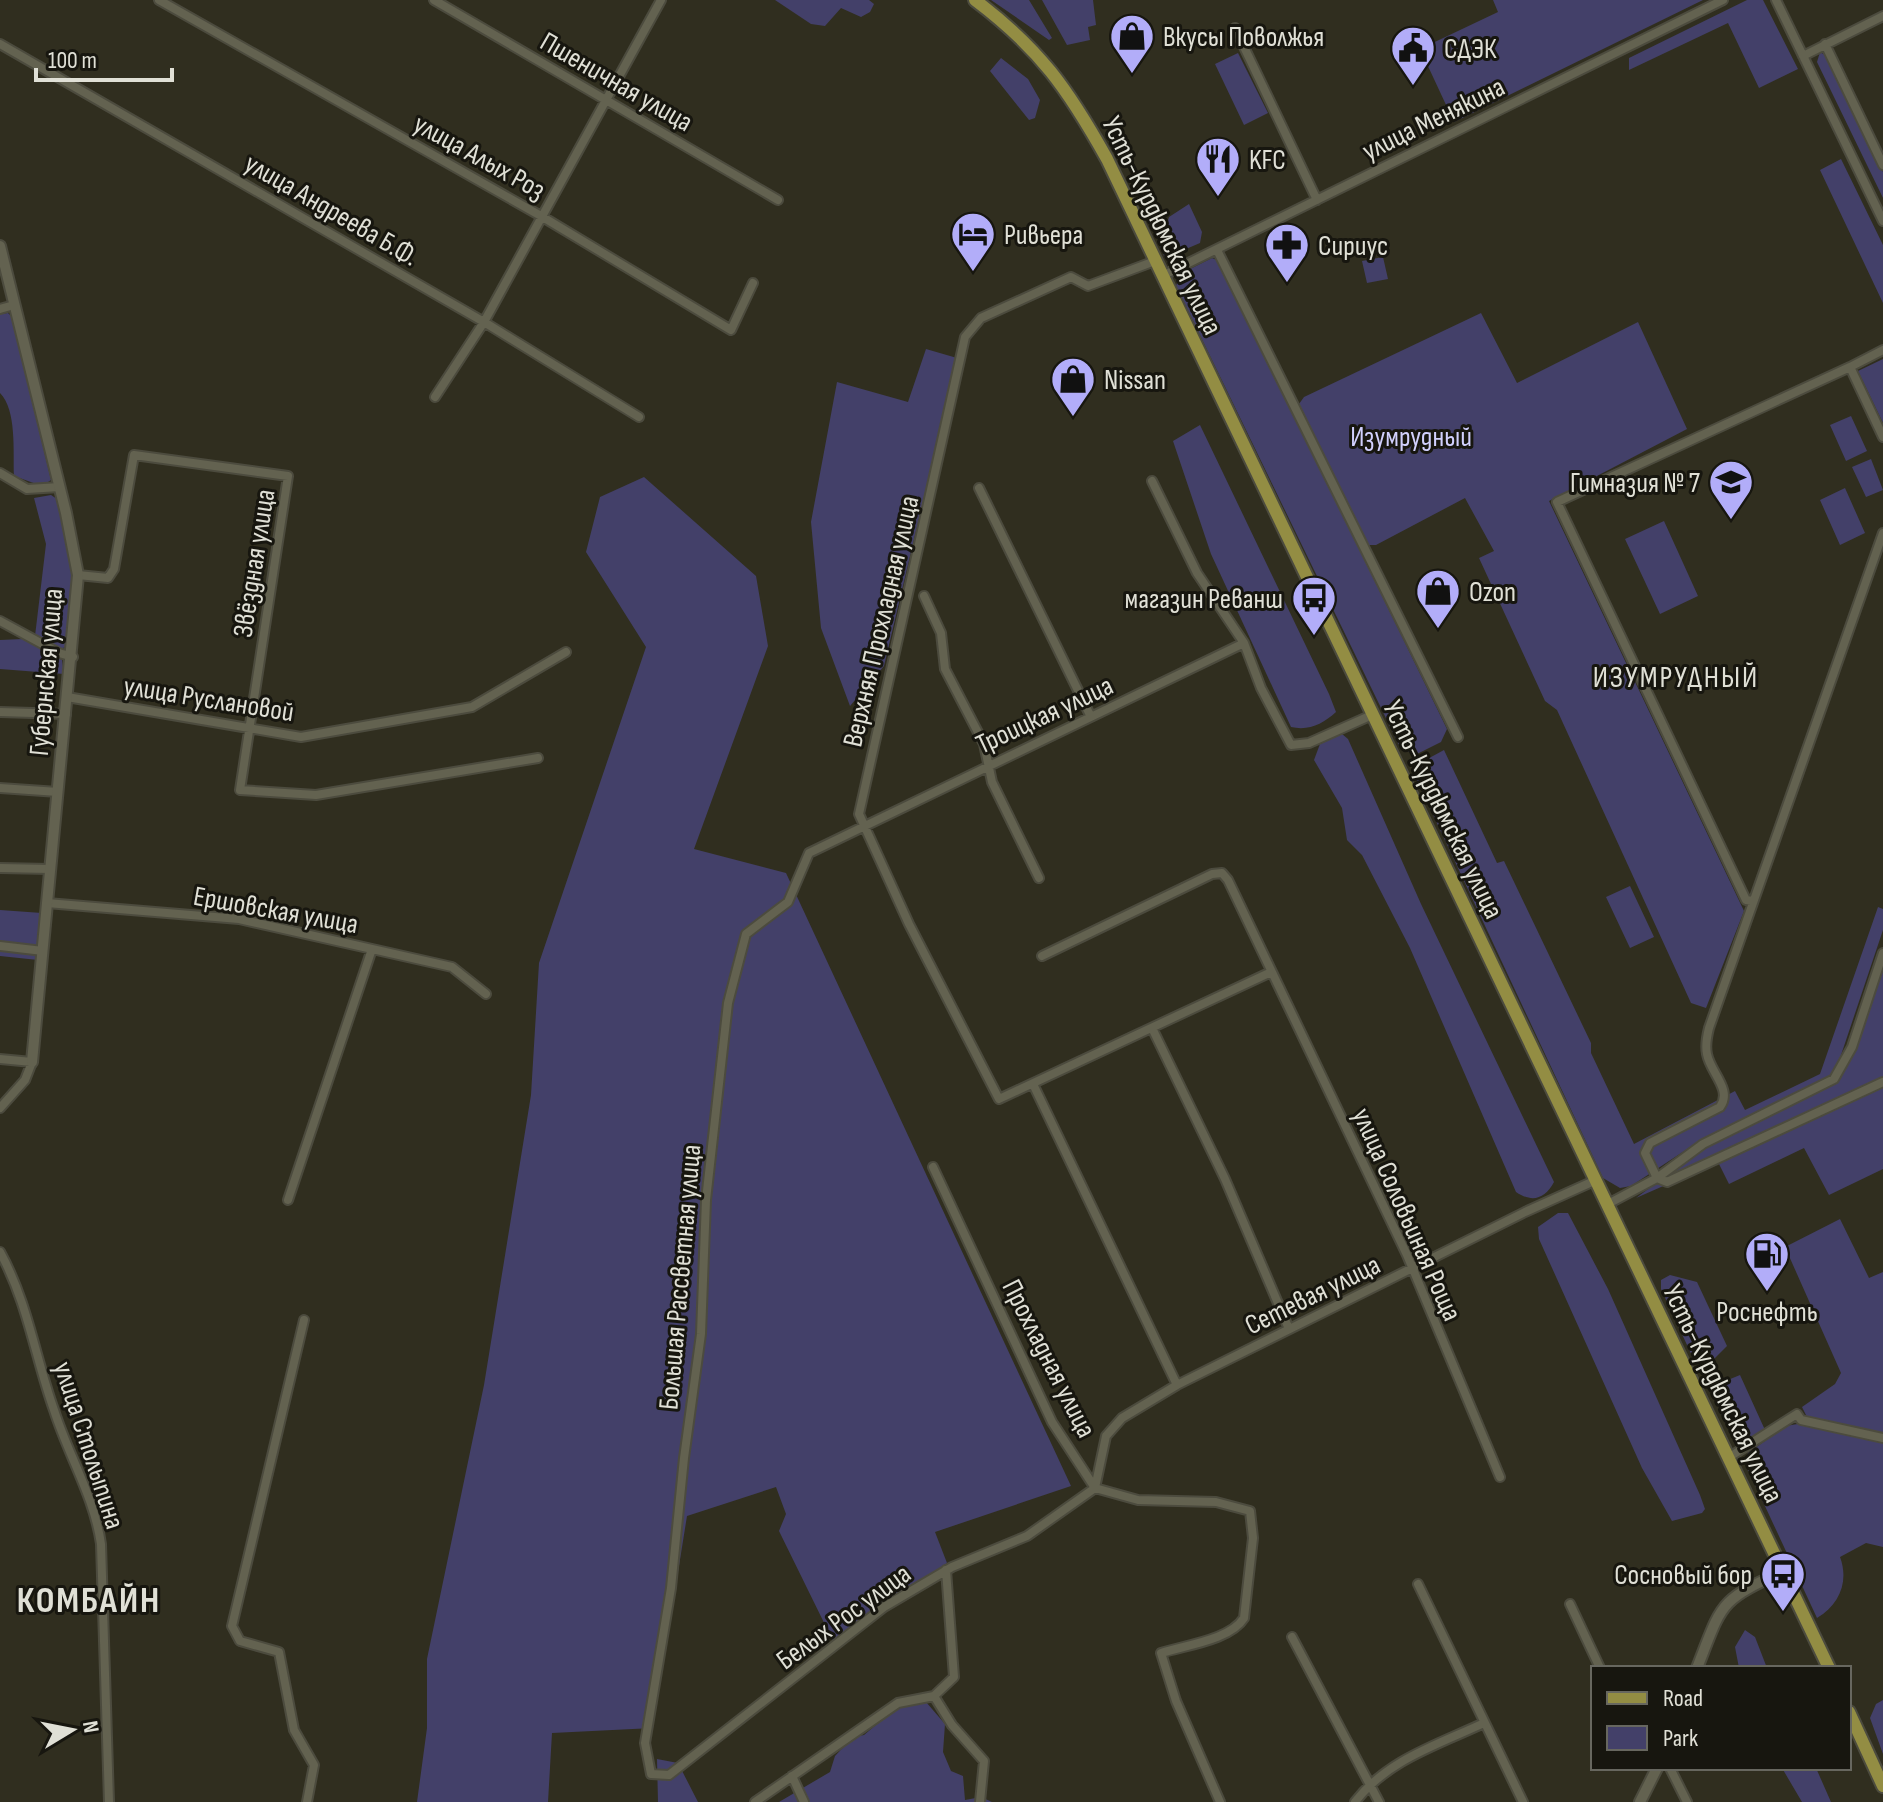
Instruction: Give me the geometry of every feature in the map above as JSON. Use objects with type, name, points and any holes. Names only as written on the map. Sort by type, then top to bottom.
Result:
[{"type":"main road","name":"Усть-Курдюмская улица","points":[[975,0],[1004,22],[1065,86],[1107,159],[1828,1666]]},
{"type":"main road","points":[[1851,1716],[1883,1786]]},
{"type":"street","name":"улица Алых Роз","points":[[159,0],[541,216],[731,330],[753,283]]},
{"type":"street","name":"Пшеничная улица","points":[[434,0],[778,200]]},
{"type":"street","points":[[435,397],[484,322],[661,0]]},
{"type":"street","name":"улица Менякина","points":[[1162,276],[1723,0]]},
{"type":"street","points":[[1776,0],[1883,221]]},
{"type":"street","points":[[1803,56],[1883,16]]},
{"type":"street","points":[[1235,28],[1317,200]]},
{"type":"street","name":"улица Андреева Б.Ф.","points":[[0,44],[484,322],[639,417]]},
{"type":"street","points":[[1825,44],[1883,165]]},
{"type":"street","name":"Губернская улица","points":[[0,246],[60,487],[78,575],[73,657],[32,1062]]},
{"type":"street","points":[[1217,250],[1458,737]]},
{"type":"street","name":"Верхняя Прохладная улица","points":[[1033,1084],[999,1099],[909,924],[859,814],[965,337],[981,318],[1071,277],[1088,286],[1155,261]]},
{"type":"street","points":[[0,309],[14,305]]},
{"type":"street","points":[[1753,901],[1746,900],[1557,502],[1883,350]]},
{"type":"street","points":[[1850,367],[1883,437]]},
{"type":"street","name":"Звёздная улица","points":[[78,575],[108,578],[114,569],[134,455],[288,476],[250,728]]},
{"type":"street","points":[[0,473],[27,489],[60,487]]},
{"type":"street","points":[[1152,481],[1197,573],[1244,643],[1261,688],[1291,745],[1309,743],[1372,715]]},
{"type":"street","points":[[979,488],[1090,715]]},
{"type":"street","points":[[1883,533],[1707,1039],[1707,1058],[1725,1092],[1725,1101],[1720,1107],[1650,1143],[1645,1153],[1657,1178],[1667,1182],[1883,1082]]},
{"type":"street","points":[[924,596],[941,633],[945,669],[984,744],[992,782],[1039,878]]},
{"type":"street","points":[[0,621],[59,653],[73,657]]},
{"type":"street","name":"Троицкая улица","points":[[865,827],[988,764],[1244,643]]},
{"type":"street","name":"улица Руслановой","points":[[67,697],[301,737],[472,707],[566,652]]},
{"type":"street","points":[[0,712],[66,714]]},
{"type":"street","points":[[250,728],[240,790],[316,795],[538,758]]},
{"type":"street","points":[[0,788],[58,792]]},
{"type":"street","name":"Большая Рассветная улица","points":[[669,1775],[651,1774],[645,1743],[671,1588],[701,1334],[706,1200],[728,1003],[746,934],[788,902],[809,853],[865,827]]},
{"type":"street","points":[[0,868],[50,869]]},
{"type":"street","name":"улица Соловьиная Роща","points":[[1042,956],[1212,874],[1222,873],[1407,1255],[1410,1270],[1500,1477]]},
{"type":"street","name":"Ершовская улица","points":[[47,903],[239,919],[452,967],[486,994]]},
{"type":"street","points":[[0,946],[43,951]]},
{"type":"street","points":[[288,1200],[372,949]]},
{"type":"street","points":[[1606,1205],[1657,1178],[1703,1144],[1834,1079],[1852,1047],[1883,953]]},
{"type":"street","points":[[1177,1385],[1033,1084],[1271,972]]},
{"type":"street","points":[[1153,1030],[1225,1179],[1289,1329]]},
{"type":"street","points":[[0,1059],[32,1062],[25,1080],[0,1108]]},
{"type":"street","name":"Прохладная улица","points":[[933,1167],[1052,1422],[1095,1488]]},
{"type":"street","name":"Сетевая улица","points":[[1095,1488],[1106,1436],[1122,1418],[1177,1385],[1525,1212],[1594,1181]]},
{"type":"street","name":"улица Столыпина","points":[[0,1252],[24,1302],[54,1413],[97,1515],[101,1544],[109,1802]]},
{"type":"street","points":[[304,1320],[232,1626],[240,1641],[279,1652],[294,1730],[314,1765],[307,1802]]},
{"type":"street","points":[[1728,1458],[1797,1414],[1801,1420],[1883,1438]]},
{"type":"street","points":[[1095,1488],[1138,1500],[1216,1502],[1250,1511],[1253,1538],[1244,1618],[1238,1627],[1161,1653],[1176,1701],[1220,1802]]},
{"type":"street","name":"Белых Рос улица","points":[[669,1775],[884,1607],[946,1570],[1027,1536],[1095,1488]]},
{"type":"street","points":[[755,1802],[898,1703],[934,1696],[954,1677],[946,1570]]},
{"type":"street","points":[[1698,1666],[1724,1604],[1745,1589],[1784,1571]]},
{"type":"street","points":[[1418,1584],[1523,1802]]},
{"type":"street","points":[[1570,1604],[1599,1666]]},
{"type":"street","points":[[1292,1637],[1379,1802]]},
{"type":"street","points":[[934,1696],[952,1725],[984,1761],[980,1802]]},
{"type":"street","points":[[1355,1802],[1370,1781],[1388,1767],[1484,1723]]},
{"type":"street","points":[[1640,1802],[1656,1770]]},
{"type":"street","points":[[1671,1770],[1687,1802]]},
{"type":"street","points":[[792,1776],[804,1802]]},
{"type":"green space","points":[[775,0],[869,0],[874,4],[870,12],[861,17],[841,8],[825,26],[811,24]]},
{"type":"green space","points":[[991,0],[1029,0],[1052,38],[1049,40]]},
{"type":"green space","points":[[1042,0],[1093,0],[1096,25],[1088,27],[1090,40],[1067,45]]},
{"type":"green space","points":[[1493,0],[1703,0],[1454,122],[1420,49],[1498,12]]},
{"type":"green space","points":[[1747,0],[1763,0],[1798,69],[1759,88],[1728,23],[1629,70],[1629,58]]},
{"type":"green space","points":[[1820,52],[1827,56],[1883,172],[1883,198],[1817,62]]},
{"type":"green space","points":[[1238,53],[1268,113],[1244,125],[1215,64]]},
{"type":"green space","points":[[1001,58],[1028,79],[1040,100],[1035,118],[1029,120],[990,71]]},
{"type":"green space","points":[[1841,159],[1883,245],[1883,303],[1820,170]]},
{"type":"green space","points":[[1189,204],[1202,232],[1200,243],[1165,258],[1160,246],[1169,217]]},
{"type":"green space","points":[[1383,257],[1388,279],[1367,283],[1362,261]]},
{"type":"green space","points":[[1212,258],[1219,261],[1447,729],[1441,742],[1415,755],[1400,747],[1176,286],[1180,274]]},
{"type":"green space","points":[[8,313],[12,317],[51,480],[42,486],[14,476],[12,420],[0,393],[0,314]]},
{"type":"green space","name":"Изумрудный","points":[[1481,313],[1517,383],[1638,322],[1687,429],[1549,501],[1744,911],[1706,1008],[1691,1003],[1557,710],[1545,701],[1479,558],[1494,551],[1465,498],[1376,545],[1367,545],[1299,404],[1304,397]]},
{"type":"green space","points":[[926,349],[957,358],[884,666],[850,706],[821,628],[811,522],[837,382],[908,402]]},
{"type":"green space","points":[[1883,359],[1883,423],[1858,371]]},
{"type":"green space","points":[[1851,416],[1867,451],[1846,461],[1830,425]]},
{"type":"green space","points":[[1200,425],[1336,712],[1315,726],[1291,727],[1211,554],[1173,441]]},
{"type":"green space","points":[[1871,459],[1883,490],[1866,497],[1852,467]]},
{"type":"green space","points":[[644,477],[756,576],[768,646],[694,849],[786,873],[1071,1486],[935,1532],[947,1563],[833,1641],[779,1531],[786,1514],[776,1487],[687,1516],[653,1728],[552,1733],[548,1802],[417,1802],[427,1728],[427,1659],[484,1385],[531,1095],[539,963],[646,647],[586,552],[600,497]]},
{"type":"green space","points":[[1845,488],[1865,533],[1840,545],[1820,500]]},
{"type":"green space","points":[[51,495],[57,499],[72,575],[68,646],[58,650],[35,636],[46,544],[34,498]]},
{"type":"green space","points":[[1664,521],[1698,596],[1660,614],[1625,539]]},
{"type":"green space","points":[[23,639],[62,660],[64,674],[0,669],[0,640]]},
{"type":"green space","points":[[1342,734],[1348,739],[1421,904],[1554,1182],[1538,1198],[1516,1192],[1410,948],[1362,855],[1347,840],[1342,808],[1314,760],[1320,744]]},
{"type":"green space","points":[[1444,750],[1497,863],[1504,861],[1591,1043],[1591,1053],[1634,1144],[1735,1091],[1745,1110],[1820,1074],[1878,907],[1883,909],[1883,930],[1837,1067],[1831,1075],[1701,1140],[1631,1186],[1620,1188],[1603,1178],[1414,774],[1420,763]]},
{"type":"green space","points":[[1630,886],[1654,937],[1630,948],[1606,897]]},
{"type":"green space","points":[[0,910],[42,913],[38,960],[0,956]]},
{"type":"green space","points":[[1883,966],[1883,1169],[1829,1195],[1804,1148],[1729,1184],[1718,1162],[1636,1198],[1706,1146],[1836,1082],[1855,1048]]},
{"type":"green space","points":[[1558,1213],[1568,1213],[1608,1289],[1700,1495],[1705,1509],[1702,1513],[1672,1521],[1642,1468],[1539,1239],[1538,1227]]},
{"type":"green space","points":[[1840,1219],[1869,1278],[1883,1272],[1883,1434],[1807,1417],[1802,1407],[1835,1384],[1841,1373],[1785,1247]]},
{"type":"green space","points":[[1670,1275],[1697,1282],[1727,1346],[1707,1366],[1694,1360],[1661,1289],[1661,1280]]},
{"type":"green space","points":[[1740,1375],[1765,1430],[1746,1444],[1737,1442],[1718,1405],[1723,1382]]},
{"type":"green space","points":[[1803,1423],[1883,1443],[1883,1547],[1866,1543],[1840,1557],[1843,1583],[1837,1599],[1817,1618],[1745,1463],[1748,1453],[1786,1426]]},
{"type":"green space","points":[[1745,1630],[1755,1637],[1766,1666],[1739,1666],[1735,1647]]},
{"type":"green space","points":[[1883,1700],[1883,1754],[1870,1718],[1876,1704]]},
{"type":"green space","points":[[926,1702],[945,1724],[943,1752],[951,1771],[963,1776],[965,1800],[981,1797],[992,1802],[779,1802],[830,1772],[835,1756],[853,1737],[864,1735],[897,1707]]},
{"type":"green space","points":[[657,1759],[678,1763],[698,1802],[658,1802]]},
{"type":"green space","points":[[1783,1770],[1817,1770],[1831,1802],[1802,1802]]},
{"type":"place","name":"Вкусы Поволжья","points":[[1132,75]]},
{"type":"place","name":"СДЭК","points":[[1413,87]]},
{"type":"place","name":"KFC","points":[[1218,198]]},
{"type":"place","name":"Ривьера","points":[[973,273]]},
{"type":"place","name":"Сириус","points":[[1287,284]]},
{"type":"place","name":"Nissan","points":[[1073,418]]},
{"type":"place","name":"Гимназия № 7","points":[[1731,521]]},
{"type":"place","name":"Ozon","points":[[1438,630]]},
{"type":"place","name":"магазин Реванш","points":[[1314,637]]},
{"type":"place","name":"Роснефть","points":[[1767,1293]]},
{"type":"place","name":"Сосновый бор","points":[[1783,1613]]},
{"type":"district","name":"ИЗУМРУДНЫЙ","points":[[1676,677]]},
{"type":"district","name":"КОМБАЙН","points":[[89,1599]]}]
